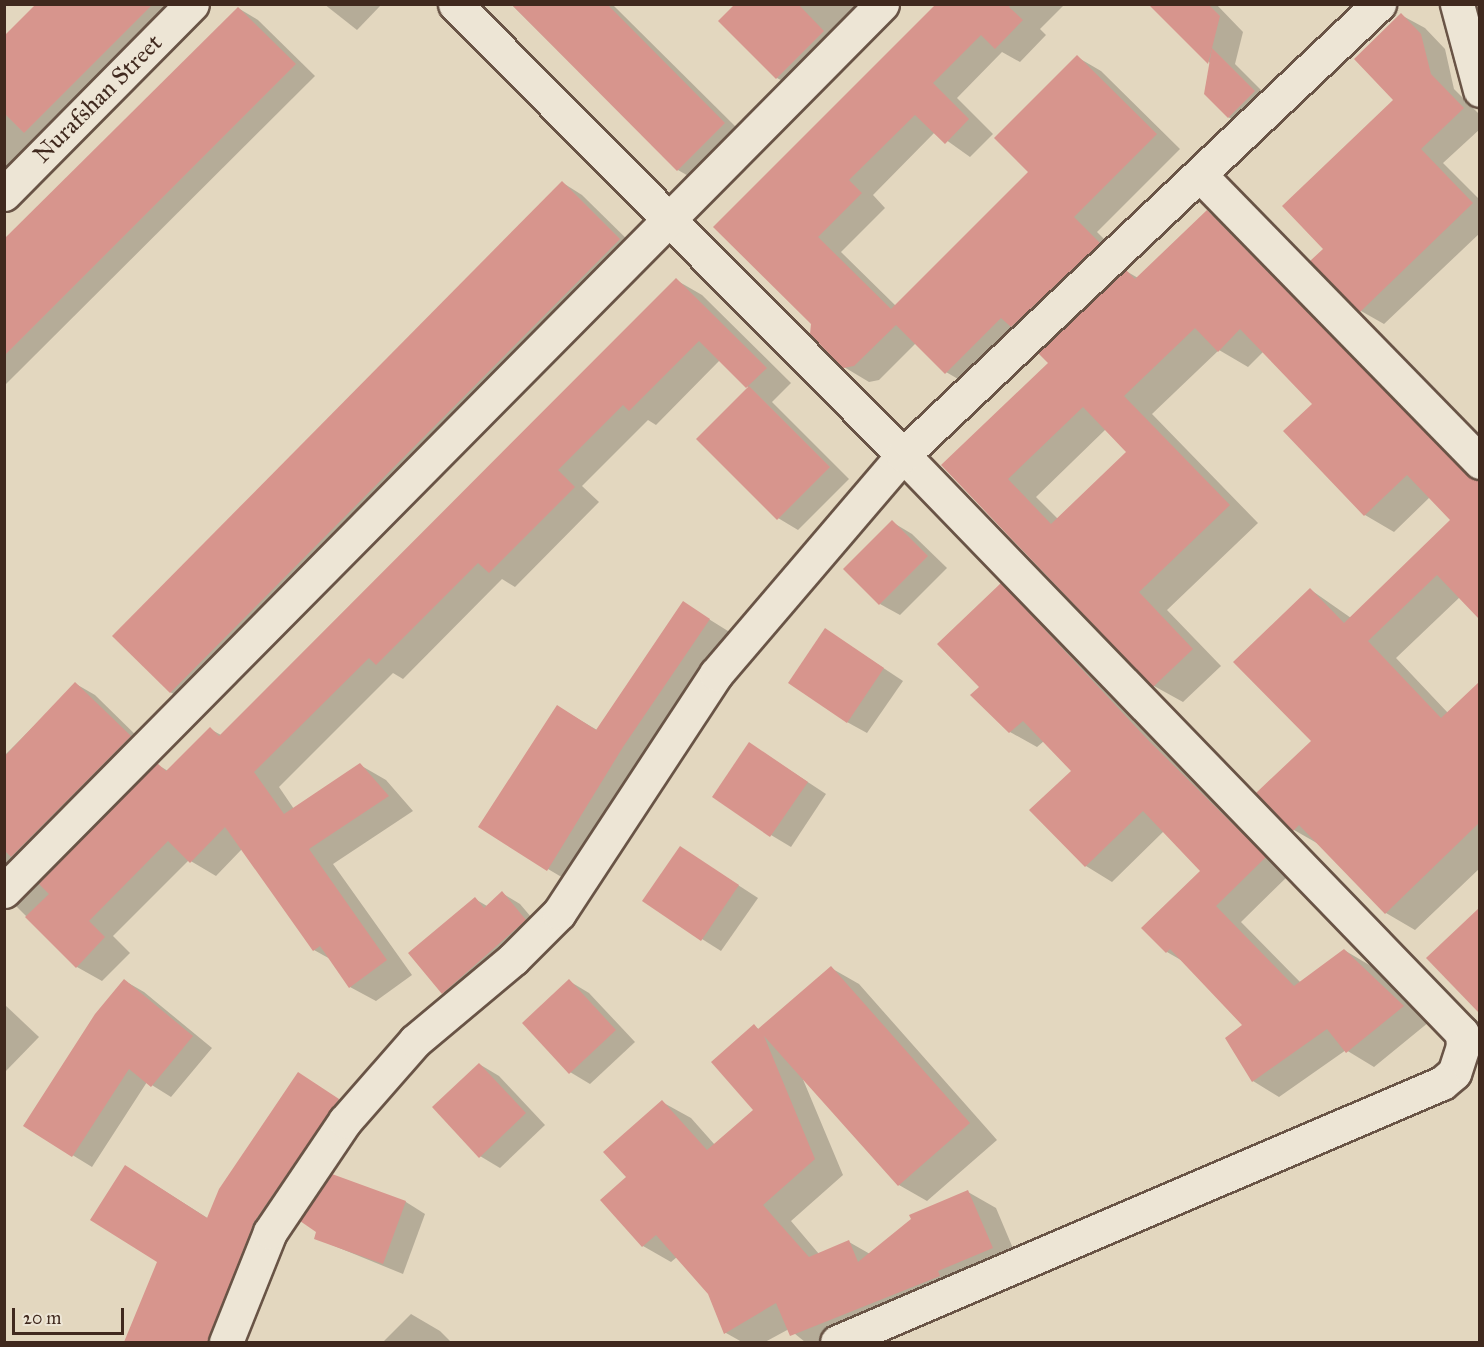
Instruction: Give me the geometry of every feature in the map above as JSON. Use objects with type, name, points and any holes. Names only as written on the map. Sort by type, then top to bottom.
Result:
[{"type":"street","name":"Nurafshan Street","points":[[4,194],[192,4]]},
{"type":"street","points":[[455,4],[668,221],[903,455],[1462,1033],[1463,1046],[1454,1073],[1442,1083],[837,1342]]},
{"type":"street","points":[[4,891],[882,4]]},
{"type":"street","points":[[225,1342],[270,1232],[345,1121],[416,1041],[513,959],[559,913],[716,674],[903,455],[1379,4]]},
{"type":"street","points":[[1457,4],[1479,90]]},
{"type":"street","points":[[1200,175],[1479,462]]},
{"type":"building","points":[[36,4],[153,4],[24,133],[4,113],[4,36]]},
{"type":"building","points":[[511,4],[607,4],[725,123],[677,171]]},
{"type":"building","points":[[735,4],[798,4],[824,31],[776,79],[718,21]]},
{"type":"building","points":[[936,4],[1011,4],[1009,7],[1023,20],[995,49],[981,35],[933,83],[969,119],[945,144],[915,115],[849,180],[862,193],[818,237],[891,309],[1028,172],[994,138],[1077,55],[1157,134],[1074,217],[1100,243],[1011,327],[1001,318],[945,374],[896,325],[854,366],[843,368],[810,334],[811,324],[713,227]]},
{"type":"building","points":[[1148,4],[1208,4],[1220,16],[1208,64]]},
{"type":"building","points":[[238,7],[296,64],[4,356],[4,239]]},
{"type":"building","points":[[1401,13],[1421,34],[1431,74],[1464,108],[1421,149],[1473,203],[1360,312],[1310,261],[1323,249],[1282,206],[1393,100],[1354,59]]},
{"type":"building","points":[[1212,48],[1255,91],[1228,118],[1204,94]]},
{"type":"building","points":[[562,181],[620,239],[170,693],[112,636]]},
{"type":"building","points":[[1207,210],[1467,475],[1479,480],[1479,619],[1437,575],[1368,641],[1441,718],[1479,682],[1479,823],[1385,914],[1299,825],[1293,831],[1256,793],[1311,741],[1233,662],[1310,588],[1344,623],[1450,520],[1407,475],[1364,516],[1283,431],[1312,404],[1240,329],[1218,352],[1195,328],[1124,396],[1230,505],[1139,592],[1193,649],[1153,687],[941,465],[1048,363],[1038,353],[1126,270],[1135,279]],"holes":[[[1083,407],[1126,452],[1051,524],[1008,479]]]},
{"type":"building","points":[[676,278],[767,368],[746,388],[699,341],[629,411],[623,405],[558,470],[575,487],[489,573],[478,563],[376,665],[369,658],[254,772],[284,814],[360,763],[389,796],[309,849],[387,960],[349,988],[320,946],[313,951],[225,827],[190,863],[168,841],[89,921],[105,937],[76,968],[25,917],[49,894],[38,883],[157,763],[166,771],[210,727],[219,736]]},
{"type":"building","points":[[749,386],[830,467],[777,520],[696,439]]},
{"type":"building","points":[[892,520],[928,556],[879,605],[843,569]]},
{"type":"building","points":[[1001,583],[1149,741],[1266,857],[1216,906],[1294,986],[1344,949],[1404,1006],[1346,1053],[1327,1029],[1252,1082],[1225,1038],[1242,1025],[1170,949],[1166,953],[1141,928],[1200,871],[1143,811],[1085,867],[1029,810],[1071,771],[1023,721],[1009,733],[970,695],[979,687],[937,644]]},
{"type":"building","points":[[683,601],[710,619],[623,747],[547,871],[478,827],[557,705],[596,730]]},
{"type":"building","points":[[825,628],[884,668],[847,723],[788,683]]},
{"type":"building","points":[[75,682],[131,736],[11,857],[4,850],[4,757]]},
{"type":"building","points":[[749,742],[808,782],[770,837],[712,797]]},
{"type":"building","points":[[680,846],[739,885],[701,941],[642,901]]},
{"type":"building","points":[[502,891],[526,920],[442,994],[408,953],[475,897],[484,908]]},
{"type":"building","points":[[1479,908],[1479,1013],[1426,958]]},
{"type":"building","points":[[831,966],[970,1123],[898,1186],[764,1036],[815,1159],[763,1205],[809,1257],[849,1240],[858,1262],[911,1219],[909,1215],[968,1190],[993,1248],[938,1271],[940,1276],[790,1336],[776,1303],[724,1334],[708,1294],[656,1235],[642,1247],[600,1200],[626,1177],[603,1152],[662,1100],[707,1150],[753,1110],[711,1062],[754,1024],[758,1029]]},
{"type":"building","points":[[124,979],[193,1036],[151,1087],[129,1069],[72,1157],[23,1126],[95,1014]]},
{"type":"building","points":[[569,979],[616,1030],[569,1074],[522,1023]]},
{"type":"building","points":[[479,1063],[526,1113],[479,1158],[432,1107]]},
{"type":"building","points":[[298,1072],[339,1099],[254,1222],[208,1342],[124,1342],[157,1262],[90,1220],[125,1165],[207,1218],[219,1189]]},
{"type":"building","points":[[332,1174],[406,1201],[383,1264],[314,1239],[316,1232],[300,1221]]}]
